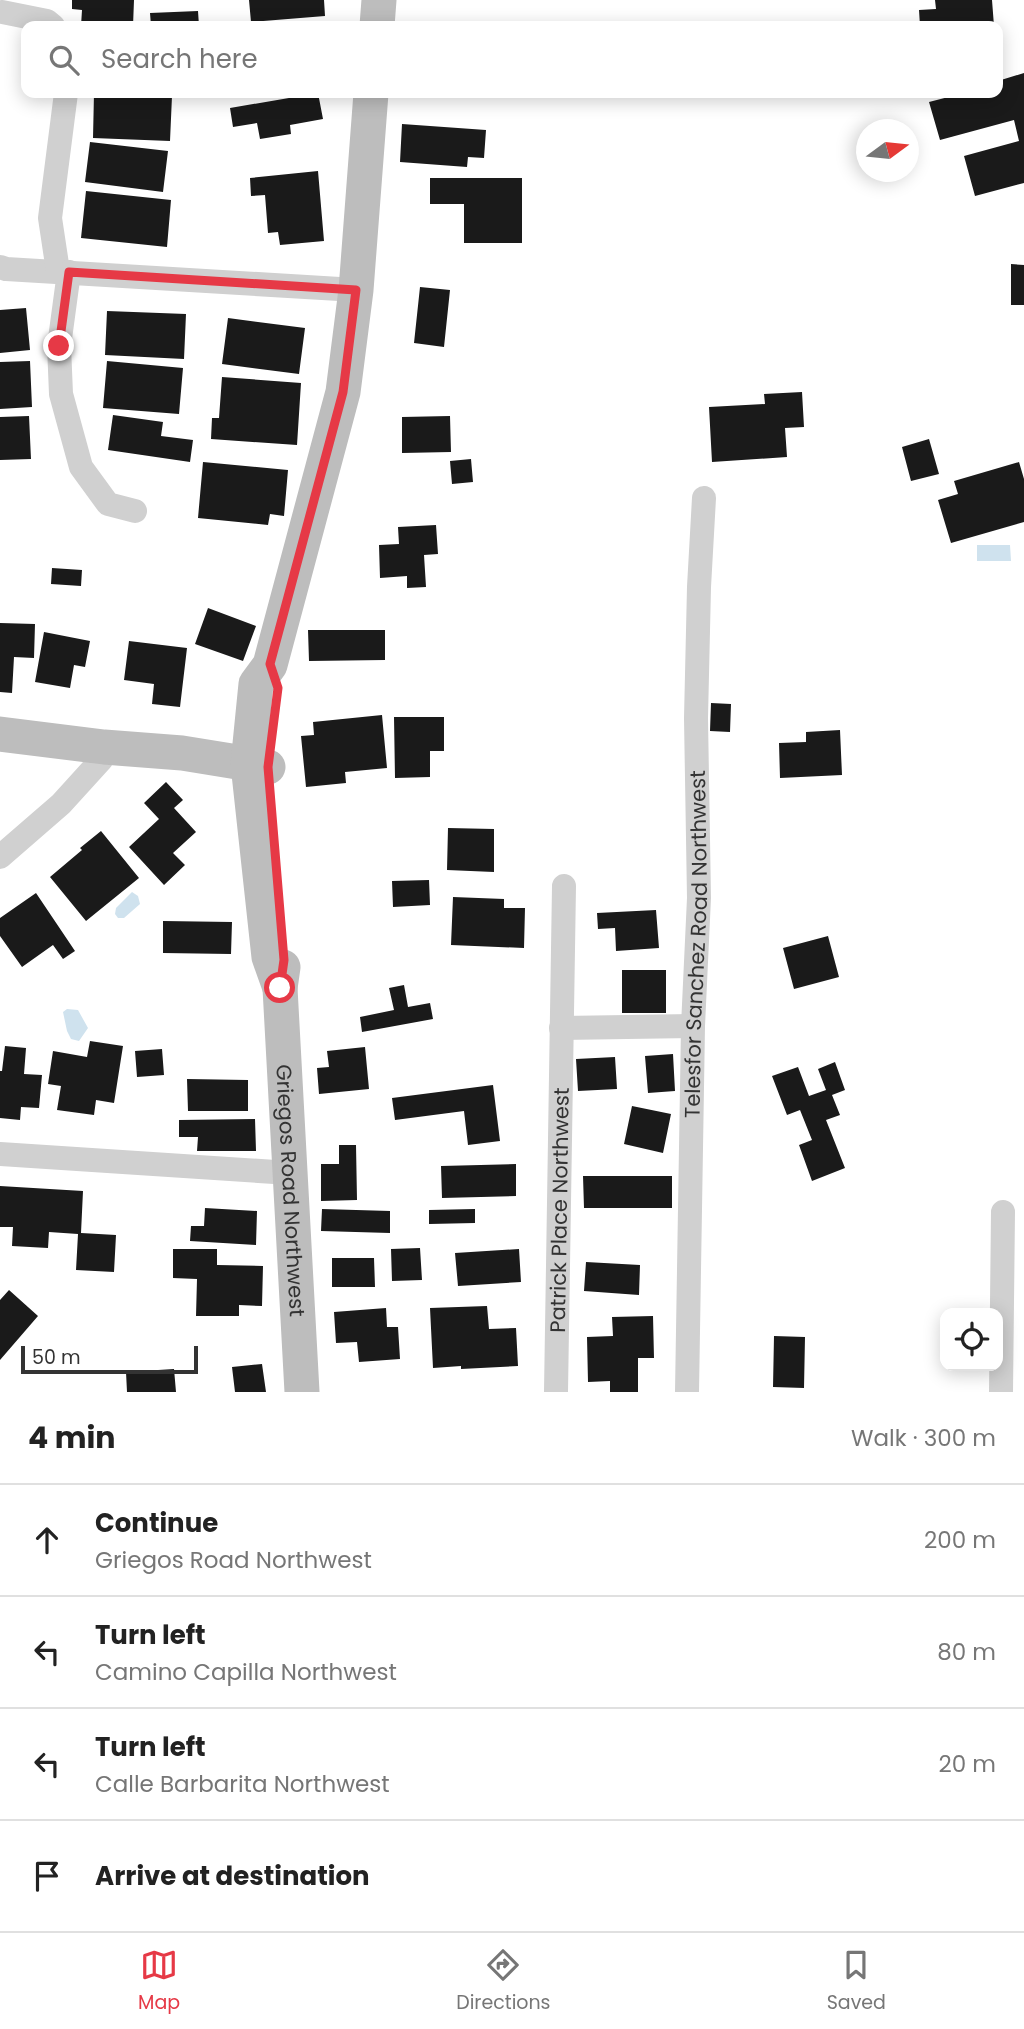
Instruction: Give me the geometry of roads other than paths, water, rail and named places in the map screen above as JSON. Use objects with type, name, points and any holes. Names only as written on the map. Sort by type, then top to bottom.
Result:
[{"type":"main road","points":[[377,21],[379,0]]},
{"type":"main road","name":"Griegos Road Northwest","points":[[302,1392],[280,988],[268,957],[256,684],[270,664],[343,392],[356,290],[372,98]]},
{"type":"main road","points":[[0,734],[104,747],[182,753],[258,766]]},
{"type":"street","points":[[2,12],[47,21]]},
{"type":"street","points":[[65,98],[50,218],[63,272],[59,346],[61,394],[81,467],[108,504],[135,511]]},
{"type":"street","points":[[0,267],[356,290]]},
{"type":"street","name":"Telesfor Sanchez Road Northwest","points":[[687,1392],[693,1026],[699,898],[696,718],[699,587],[705,498]]},
{"type":"street","points":[[0,857],[61,804],[101,760],[104,747]]},
{"type":"street","name":"Patrick Place Northwest","points":[[556,1392],[565,886]]},
{"type":"street","points":[[561,1028],[693,1026]]},
{"type":"street","points":[[0,1154],[290,1173]]},
{"type":"street","points":[[1001,1392],[1003,1212]]},
{"type":"water","points":[[977,545],[1010,545],[1011,561],[977,561]]},
{"type":"water","points":[[132,892],[138,896],[140,904],[124,918],[118,918],[115,914],[116,908]]},
{"type":"water","points":[[67,1009],[78,1010],[88,1028],[79,1041],[71,1039],[67,1031],[63,1012]]}]
